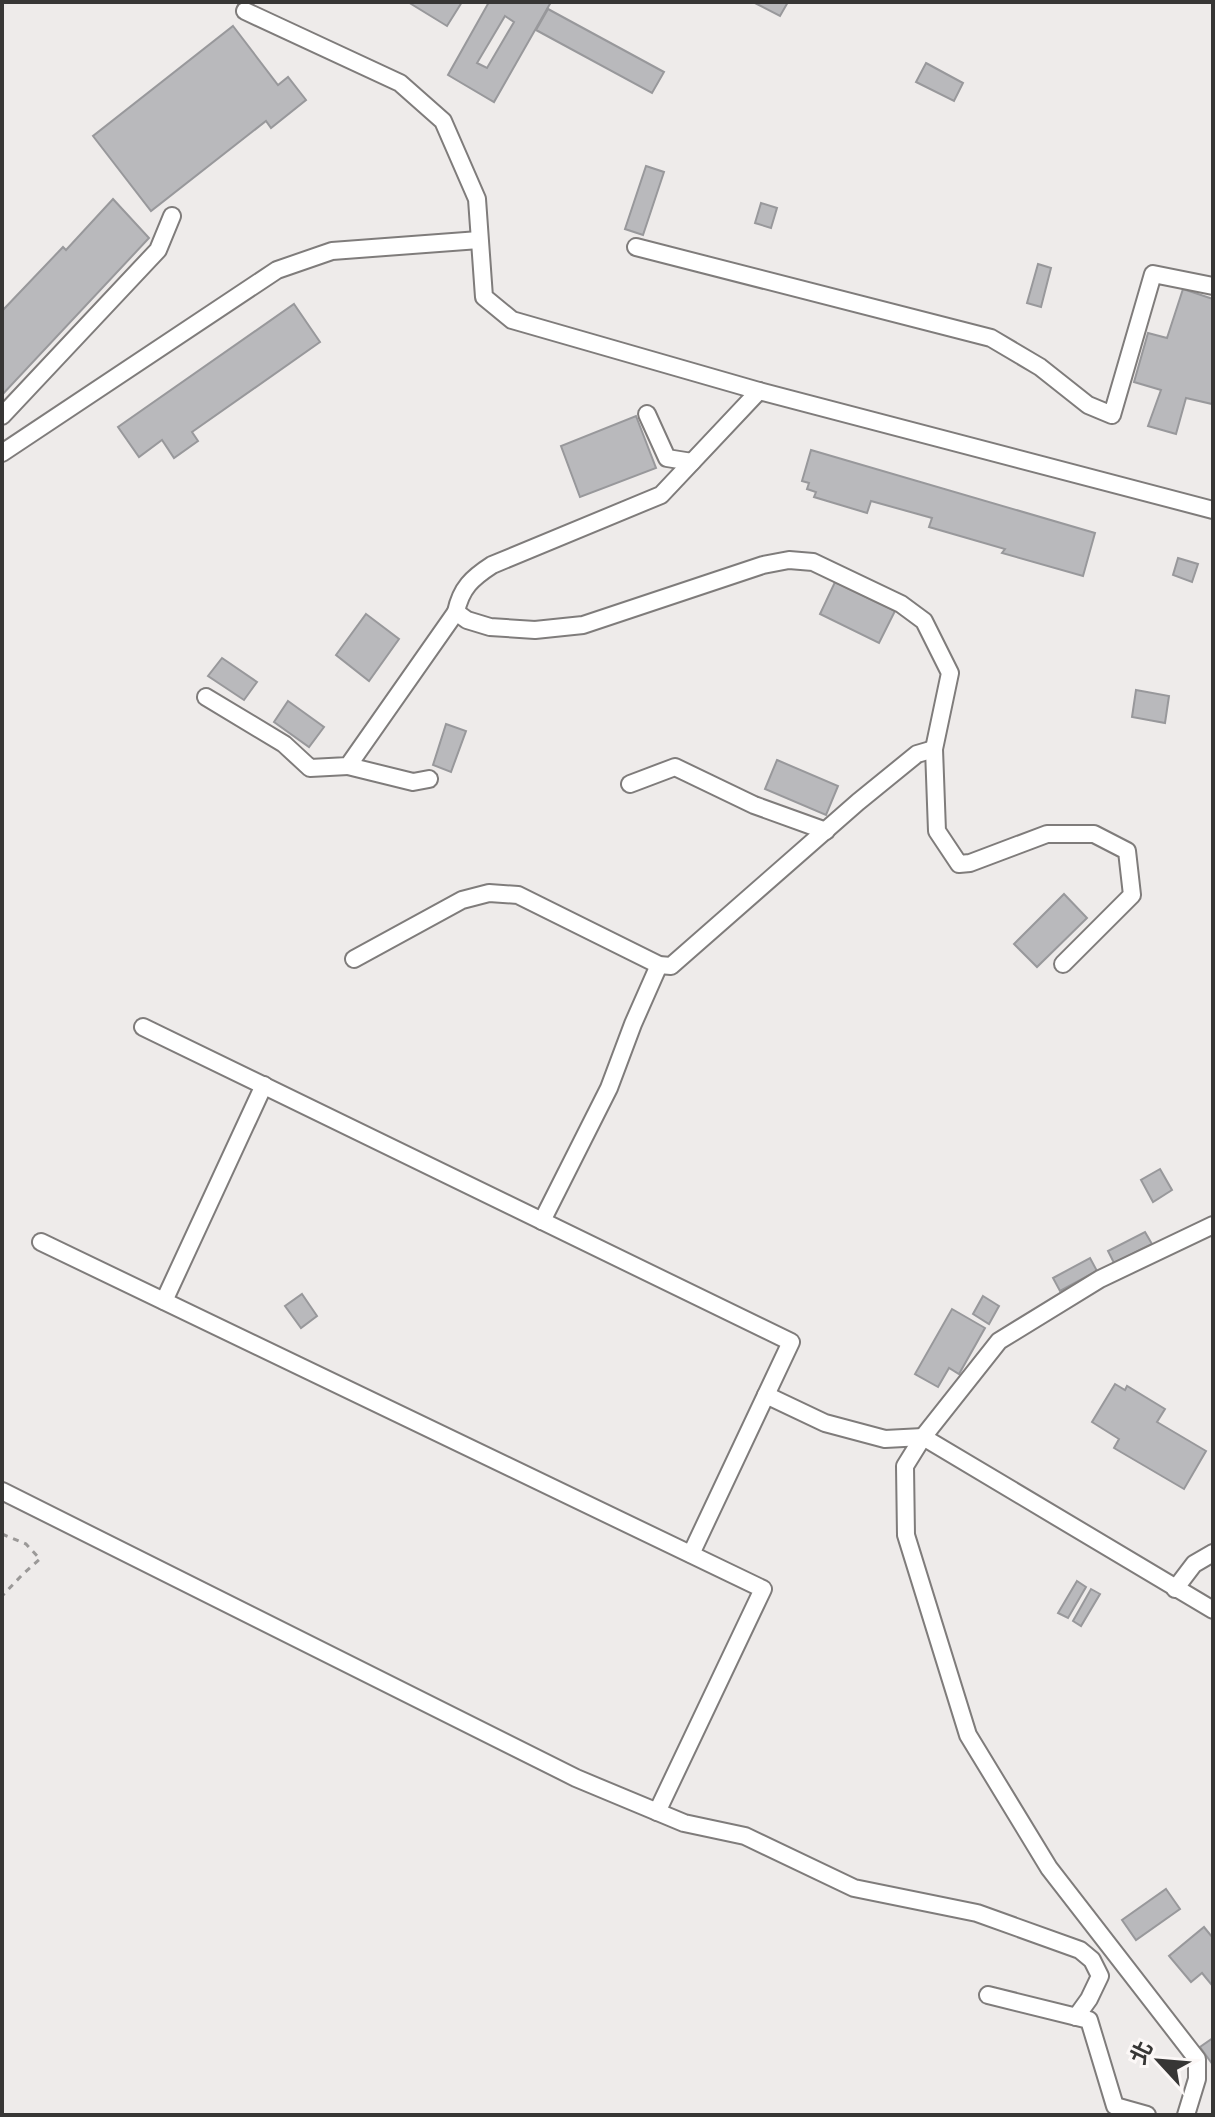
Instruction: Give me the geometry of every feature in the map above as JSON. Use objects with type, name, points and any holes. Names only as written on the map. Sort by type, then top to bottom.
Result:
[{"type":"lane","points":[[245,11],[400,83],[443,121],[477,199],[484,297],[512,320],[759,391],[1213,510]]},
{"type":"lane","points":[[2,416],[158,250],[172,216]]},
{"type":"lane","points":[[2,453],[277,270],[332,251],[479,240]]},
{"type":"lane","points":[[636,247],[991,338],[1040,367],[1088,405],[1112,415],[1153,274],[1213,286]]},
{"type":"lane","points":[[348,766],[456,612],[459,598],[474,577],[492,565],[661,495],[759,391]]},
{"type":"lane","points":[[647,414],[667,458],[692,462]]},
{"type":"lane","points":[[456,612],[467,620],[490,627],[535,630],[583,625],[763,565],[789,560],[813,562],[901,604],[924,621],[950,673],[934,749],[937,831],[959,864],[970,863],[1047,834],[1094,834],[1127,851],[1132,895],[1063,964]]},
{"type":"lane","points":[[206,697],[284,744],[310,768],[348,766],[413,782],[429,779]]},
{"type":"lane","points":[[354,959],[462,900],[489,893],[518,895],[659,965],[671,966],[917,754],[934,749]]},
{"type":"lane","points":[[630,784],[675,767],[754,805],[826,831]]},
{"type":"lane","points":[[542,1221],[609,1088],[659,965]]},
{"type":"lane","points":[[143,1027],[791,1342],[691,1554]]},
{"type":"lane","points":[[164,1301],[264,1085]]},
{"type":"lane","points":[[1186,2115],[1197,2079],[1197,2059],[1049,1868],[968,1735],[906,1535],[905,1466],[923,1437],[999,1341],[1100,1279],[1213,1225]]},
{"type":"lane","points":[[41,1242],[763,1589],[657,1812]]},
{"type":"lane","points":[[766,1395],[825,1423],[885,1439],[923,1437],[1213,1610]]},
{"type":"lane","points":[[2,1491],[576,1778],[684,1823],[745,1836],[854,1888],[977,1913],[1080,1950],[1092,1960],[1100,1976],[1076,2017]]},
{"type":"lane","points":[[1175,1589],[1194,1564],[1213,1553]]},
{"type":"lane","points":[[988,1995],[1089,2020],[1115,2106],[1147,2115]]},
{"type":"path","points":[[2,1534],[26,1544],[40,1559],[2,1596]]},
{"type":"building","points":[[408,2],[462,2],[447,26]]},
{"type":"building","points":[[489,2],[551,2],[494,102],[448,75]],"holes":[[[505,16],[514,22],[487,68],[477,63]]]},
{"type":"building","points":[[753,2],[788,2],[780,16]]},
{"type":"building","points":[[548,9],[664,72],[652,93],[536,30]]},
{"type":"building","points":[[233,26],[278,85],[288,77],[306,100],[271,128],[266,121],[151,211],[93,136]]},
{"type":"building","points":[[926,63],[963,83],[954,101],[916,82]]},
{"type":"building","points":[[646,166],[664,172],[643,235],[625,229]]},
{"type":"building","points":[[113,199],[149,238],[2,395],[2,311],[63,247],[66,250]]},
{"type":"building","points":[[761,203],[777,208],[771,228],[755,223]]},
{"type":"building","points":[[1038,264],[1051,268],[1041,307],[1027,303]]},
{"type":"building","points":[[1183,289],[1213,299],[1213,402],[1186,398],[1176,434],[1148,426],[1161,390],[1134,382],[1148,333],[1167,338]]},
{"type":"building","points":[[294,304],[320,342],[192,432],[198,441],[174,458],[162,440],[139,457],[118,427]]},
{"type":"building","points":[[636,416],[656,468],[580,497],[561,446]]},
{"type":"building","points":[[811,450],[1095,533],[1083,576],[1002,553],[1005,549],[929,527],[932,518],[871,501],[867,513],[814,497],[816,492],[807,489],[809,483],[802,481]]},
{"type":"building","points":[[1178,558],[1198,564],[1192,582],[1173,575]]},
{"type":"building","points":[[835,582],[895,611],[879,643],[820,614]]},
{"type":"building","points":[[366,614],[399,639],[369,681],[336,655]]},
{"type":"building","points":[[222,658],[257,682],[244,700],[208,676]]},
{"type":"building","points":[[1136,690],[1169,696],[1165,723],[1132,717]]},
{"type":"building","points":[[288,701],[324,727],[309,747],[274,722]]},
{"type":"building","points":[[446,724],[466,731],[451,772],[433,765]]},
{"type":"building","points":[[777,760],[838,786],[826,815],[765,789]]},
{"type":"building","points":[[1064,894],[1087,918],[1037,967],[1014,944]]},
{"type":"building","points":[[1160,1169],[1172,1190],[1153,1202],[1141,1180]]},
{"type":"building","points":[[1145,1232],[1152,1244],[1114,1263],[1108,1251]]},
{"type":"building","points":[[1090,1258],[1097,1271],[1060,1291],[1053,1278]]},
{"type":"building","points":[[302,1294],[317,1316],[301,1328],[285,1306]]},
{"type":"building","points":[[983,1296],[999,1306],[989,1324],[973,1314]]},
{"type":"building","points":[[952,1309],[985,1328],[959,1374],[949,1368],[938,1387],[915,1374]]},
{"type":"building","points":[[1115,1384],[1125,1390],[1127,1386],[1165,1409],[1157,1422],[1206,1451],[1184,1489],[1114,1448],[1119,1439],[1092,1422]]},
{"type":"building","points":[[1077,1581],[1086,1587],[1068,1618],[1058,1613]]},
{"type":"building","points":[[1091,1589],[1100,1594],[1081,1626],[1073,1621]]},
{"type":"building","points":[[1166,1889],[1180,1909],[1136,1940],[1122,1920]]},
{"type":"building","points":[[1204,1927],[1213,1938],[1211,1984],[1202,1973],[1191,1982],[1169,1956]]},
{"type":"building","points":[[1213,2038],[1213,2065],[1200,2047]]}]
